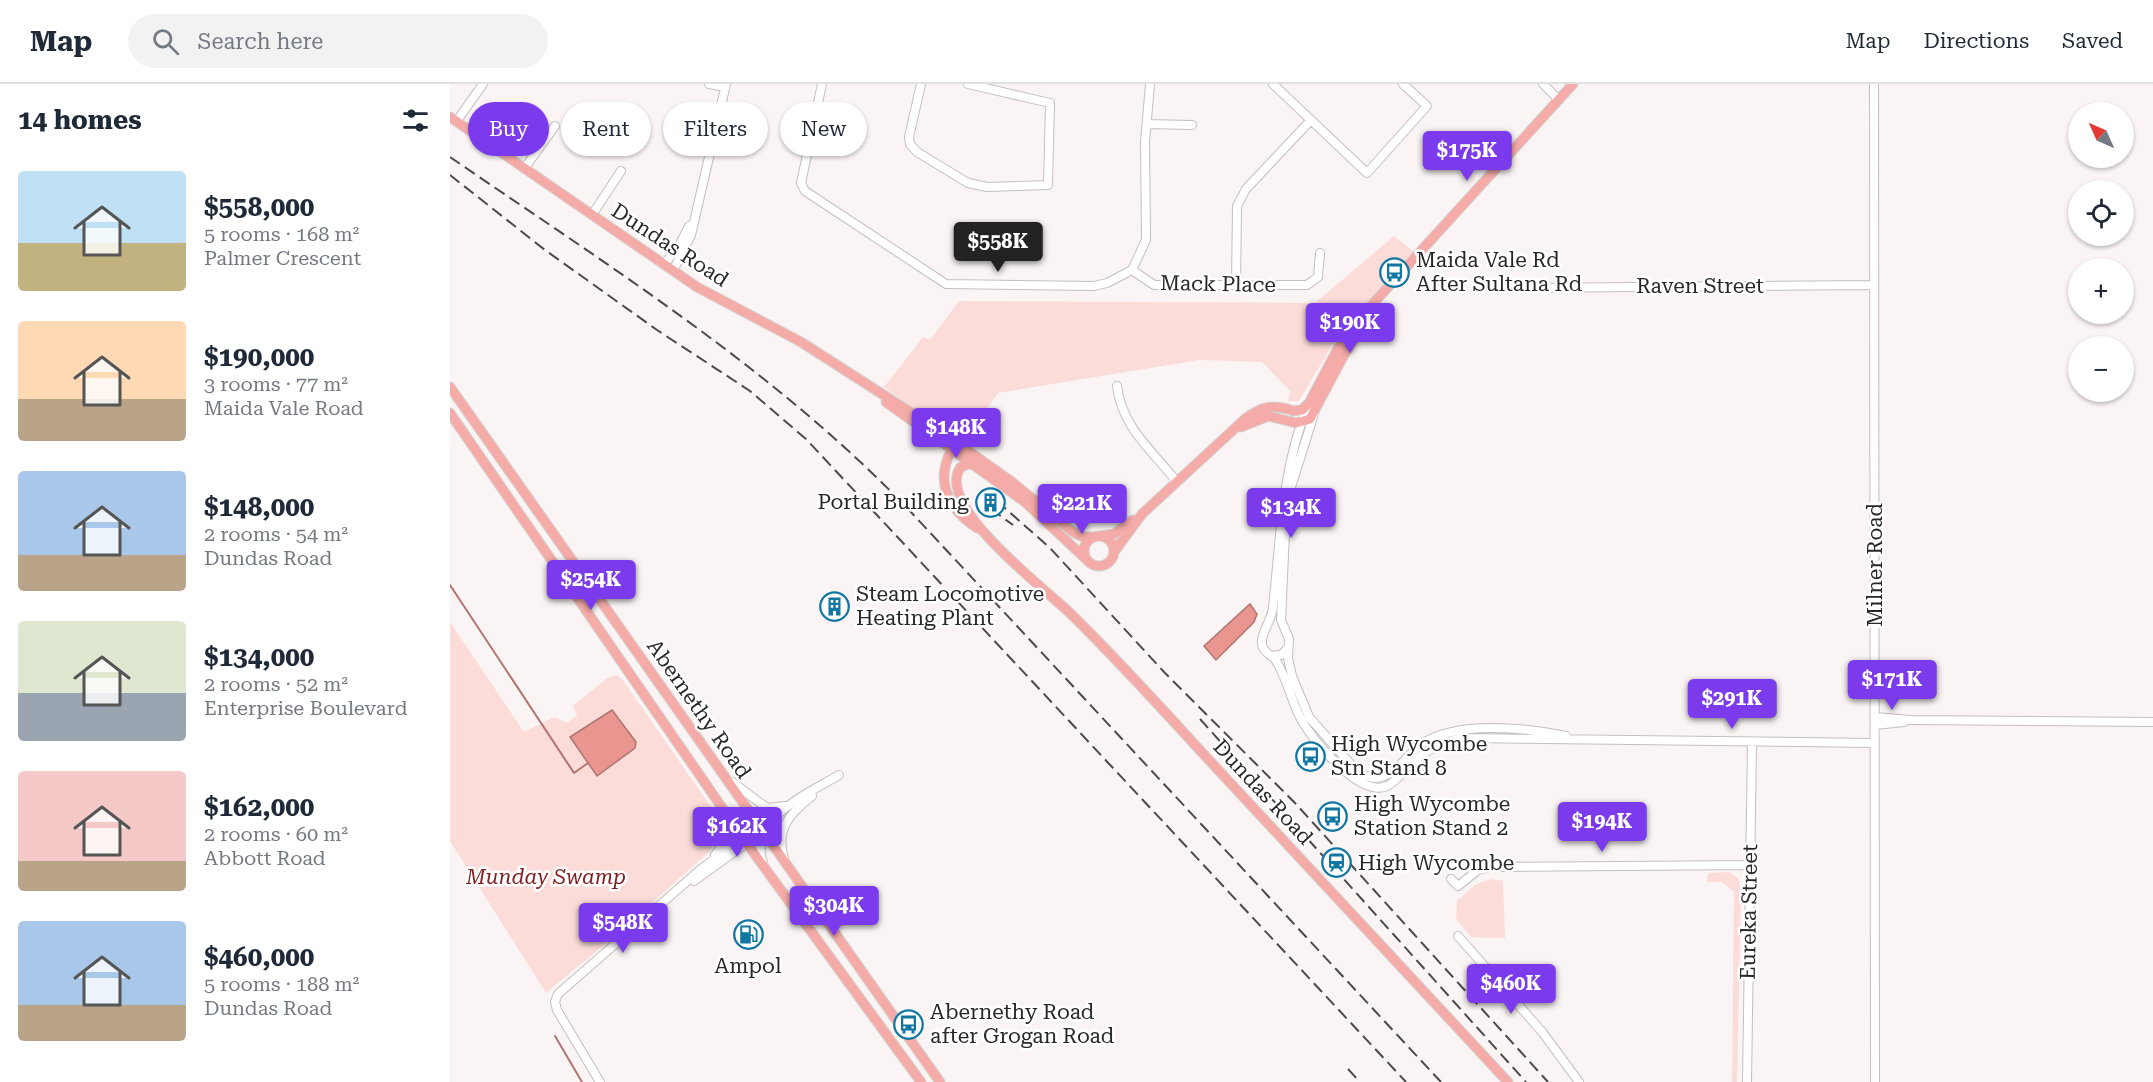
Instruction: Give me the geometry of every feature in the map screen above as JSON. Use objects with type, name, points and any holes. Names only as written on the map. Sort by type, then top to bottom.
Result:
[{"type":"main road","points":[[1087,560],[1085,546],[1098,537],[1114,534],[1142,514],[1253,414],[1265,407],[1275,406],[1302,410],[1309,403],[1323,374],[1348,333],[1573,84]]},
{"type":"main road","name":"Dundas Road","points":[[453,119],[707,294],[801,342],[897,404],[959,450],[1012,482],[1060,528]]},
{"type":"main road","points":[[1239,428],[1269,416],[1305,423],[1315,412],[1339,363],[1381,298]]},
{"type":"main road","name":"Abernethy Road","points":[[450,387],[754,818],[761,835],[775,848],[940,1082]]},
{"type":"main road","name":"Dundas Road","points":[[876,392],[892,408],[940,442],[959,450],[975,465],[1060,528]]},
{"type":"main road","name":"Abernethy Road","points":[[450,413],[745,841],[921,1082]]},
{"type":"main road","name":"Dundas Road","points":[[940,442],[943,479],[948,496],[958,512],[984,533],[1093,636],[1508,1082]]},
{"type":"main road","name":"Dundas Road","points":[[959,450],[958,497],[984,533]]},
{"type":"main road","points":[[943,479],[947,459],[959,450]]},
{"type":"main road","points":[[957,472],[964,465],[975,465]]},
{"type":"main road","points":[[1060,528],[1087,560],[1095,565],[1106,564],[1142,514]]},
{"type":"main road","points":[[1060,528],[1078,535],[1108,540],[1114,552]]},
{"type":"street","points":[[453,119],[483,84]]},
{"type":"street","points":[[669,268],[686,233],[723,85],[709,84]]},
{"type":"street","points":[[822,84],[801,183],[805,191],[936,280],[955,285],[1094,286],[1107,283],[1132,270],[1146,240],[1147,124],[1150,84]]},
{"type":"street","points":[[921,84],[909,137],[910,144],[917,152],[968,183],[987,187],[1048,185],[1050,103],[968,84]]},
{"type":"street","points":[[1273,84],[1367,173],[1427,106],[1403,84]]},
{"type":"street","points":[[1543,84],[1559,100]]},
{"type":"street","name":"Milner Road","points":[[1874,84],[1875,1082]]},
{"type":"street","points":[[1236,285],[1239,202],[1246,189],[1310,121]]},
{"type":"street","points":[[1147,124],[1192,125]]},
{"type":"street","points":[[524,169],[555,126]]},
{"type":"street","points":[[592,215],[621,171]]},
{"type":"street","name":"Mack Place","points":[[1132,270],[1154,285],[1312,284],[1320,272],[1320,253]]},
{"type":"street","name":"Raven Street","points":[[1526,288],[1874,285]]},
{"type":"street","points":[[1117,386],[1122,411],[1129,425],[1177,482]]},
{"type":"street","points":[[1309,403],[1291,487],[1286,524],[1281,613],[1289,647],[1292,676],[1309,717],[1354,768],[1370,778],[1386,776],[1421,744],[1454,731],[1542,731],[1588,740]]},
{"type":"street","points":[[1292,410],[1305,423]]},
{"type":"street","points":[[1287,420],[1294,426],[1297,434]]},
{"type":"street","points":[[1305,423],[1297,434],[1281,507],[1272,618],[1262,640],[1263,648],[1273,656],[1282,670],[1305,725],[1352,777],[1367,787],[1379,788],[1390,784],[1424,753],[1453,740],[1510,738],[1752,743],[1875,742]]},
{"type":"street","points":[[1265,633],[1275,628],[1286,633]]},
{"type":"street","points":[[1273,656],[1284,653],[1289,647]]},
{"type":"street","points":[[1875,721],[2153,722]]},
{"type":"street","name":"Eureka Street","points":[[1747,1082],[1752,743]]},
{"type":"street","points":[[722,772],[756,802],[767,808],[777,808],[792,803],[839,775],[798,807],[785,821],[781,844],[790,869]]},
{"type":"street","points":[[701,869],[745,841],[761,835],[792,803]]},
{"type":"street","points":[[600,1082],[557,1010],[556,998],[566,986],[701,869],[727,839],[730,827],[723,808]]},
{"type":"street","points":[[761,835],[760,852],[765,868]]},
{"type":"street","points":[[673,895],[745,841]]},
{"type":"street","points":[[1458,886],[1478,870],[1490,867],[1750,865]]},
{"type":"street","points":[[1451,879],[1464,894]]},
{"type":"street","points":[[1458,936],[1536,1025],[1579,1082]]},
{"type":"green space","points":[[1394,236],[1413,251],[1333,344],[1299,401],[1288,401],[1290,391],[1262,362],[1199,360],[998,393],[962,443],[884,387],[923,337],[930,340],[959,301],[1315,303]]},
{"type":"green space","name":"Munday Swamp","points":[[450,622],[524,732],[554,717],[567,723],[577,716],[573,706],[606,679],[616,675],[622,679],[716,814],[718,837],[711,850],[622,930],[546,993],[450,841]]},
{"type":"green space","points":[[1729,872],[1738,878],[1741,890],[1737,1082],[1732,1082],[1734,892],[1722,882],[1707,882],[1708,873]]},
{"type":"green space","points":[[1490,879],[1503,881],[1505,938],[1471,937],[1456,919],[1457,901],[1475,885]]},
{"type":"shaded area","points":[[1250,604],[1257,614],[1254,622],[1216,660],[1204,646]]},
{"type":"shaded area","points":[[612,710],[636,742],[635,748],[597,776],[570,737]]},
{"type":"waterway","points":[[450,585],[574,773],[588,763]]},
{"type":"waterway","points":[[555,1036],[582,1082]]},
{"type":"railway","points":[[450,157],[689,322],[804,412],[858,460],[910,511],[1441,1082]]},
{"type":"railway","points":[[450,175],[545,250],[657,330],[750,391],[806,439],[1406,1082]]},
{"type":"railway","points":[[997,501],[1050,548],[1165,673],[1295,803],[1548,1082]]},
{"type":"railway","points":[[991,509],[1013,525]]},
{"type":"railway","points":[[1200,719],[1526,1082]]},
{"type":"railway","points":[[1348,1069],[1360,1082]]},
{"type":"place","name":"Maida Vale Rd After Sultana Rd","points":[[1395,272]]},
{"type":"place","name":"Portal Building","points":[[990,502]]},
{"type":"place","name":"Steam Locomotive Heating Plant","points":[[835,606]]},
{"type":"place","name":"High Wycombe Stn Stand 8","points":[[1310,756]]},
{"type":"place","name":"High Wycombe Station Stand 2","points":[[1333,816]]},
{"type":"place","name":"High Wycombe","points":[[1337,863]]},
{"type":"place","name":"Ampol","points":[[748,935]]},
{"type":"place","name":"Abernethy Road after Grogan Road","points":[[909,1024]]}]
